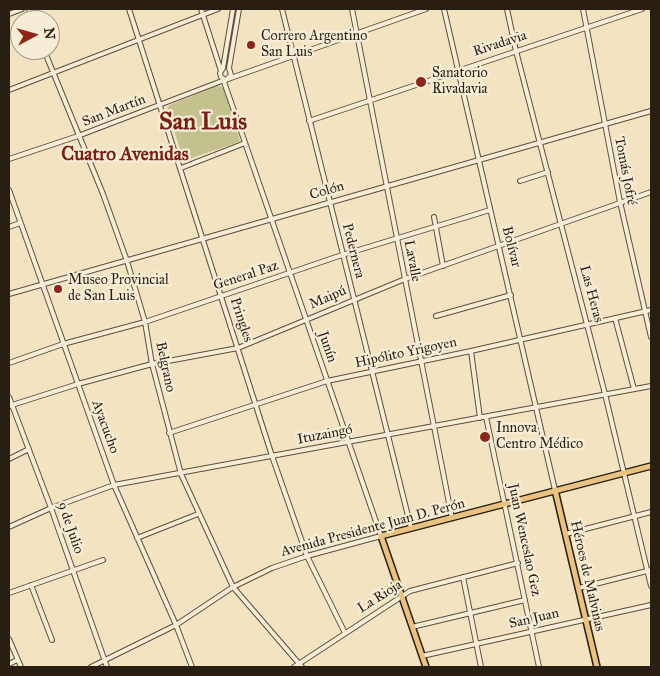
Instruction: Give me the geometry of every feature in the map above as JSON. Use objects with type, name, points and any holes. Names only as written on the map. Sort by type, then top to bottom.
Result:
[{"type":"main road","name":"Avenida Presidente Juan D. Perón","points":[[381,536],[651,466]]},
{"type":"main road","name":"Héroes de Malvinas","points":[[555,490],[597,667]]},
{"type":"main road","points":[[381,536],[426,667]]},
{"type":"street","points":[[9,14],[22,9]]},
{"type":"street","name":"Pringles","points":[[129,9],[272,456],[307,556],[345,633]]},
{"type":"street","points":[[200,9],[221,71]]},
{"type":"street","points":[[9,90],[218,9]]},
{"type":"street","points":[[221,71],[224,66],[233,9]]},
{"type":"street","points":[[226,80],[231,75],[229,68],[239,9]]},
{"type":"street","name":"Pedernera","points":[[282,9],[411,528]]},
{"type":"street","name":"Lavalle","points":[[352,9],[452,518]]},
{"type":"street","name":"San Martín","points":[[9,159],[78,136],[356,32],[426,9]]},
{"type":"street","name":"Bolívar","points":[[444,9],[555,490]]},
{"type":"street","name":"Las Heras","points":[[507,9],[516,51],[541,142],[649,570],[651,586]]},
{"type":"street","name":"Tomás Jofré","points":[[583,9],[620,202],[651,337]]},
{"type":"street","name":"Rivadavia","points":[[309,122],[457,70],[642,9]]},
{"type":"street","name":"Belgrano","points":[[47,60],[103,194],[127,261],[145,322],[152,364],[181,474],[198,514],[234,587],[300,666]]},
{"type":"street","name":"Junín","points":[[221,71],[220,76],[226,80],[227,90],[245,143],[381,536]]},
{"type":"street","points":[[215,84],[223,86],[227,90]]},
{"type":"street","name":"Colón","points":[[9,294],[204,240],[329,202],[651,111]]},
{"type":"street","points":[[181,168],[245,143]]},
{"type":"street","points":[[520,181],[548,172]]},
{"type":"street","name":"Ayacucho","points":[[9,190],[114,485],[192,667]]},
{"type":"street","name":"Maipú","points":[[10,406],[78,384],[152,364],[238,348],[404,279],[651,192]]},
{"type":"street","name":"General Paz","points":[[9,363],[63,344],[145,322],[342,255],[490,210]]},
{"type":"street","points":[[434,217],[443,266]]},
{"type":"street","points":[[9,227],[20,223]]},
{"type":"street","points":[[436,316],[511,295]]},
{"type":"street","name":"Hipólito Yrigoyen","points":[[169,433],[328,381],[651,310]]},
{"type":"street","points":[[614,318],[634,389]]},
{"type":"street","points":[[470,351],[480,418]]},
{"type":"street","name":"Ituzaingó","points":[[9,527],[52,508],[114,485],[651,386]]},
{"type":"street","name":"9 de Julio","points":[[9,397],[10,406],[52,508],[107,667]]},
{"type":"street","name":"Juan Wenceslao Gez","points":[[486,417],[539,667]]},
{"type":"street","points":[[9,459],[29,449]]},
{"type":"street","points":[[566,534],[651,512]]},
{"type":"street","points":[[137,538],[198,514]]},
{"type":"street","name":"Avenida Presidente Juan D. Perón","points":[[91,667],[176,626],[234,587],[275,567],[307,556],[381,536]]},
{"type":"street","points":[[9,593],[103,560]]},
{"type":"street","name":"La Rioja","points":[[294,667],[300,666],[345,633],[410,591],[518,562]]},
{"type":"street","points":[[579,588],[649,570]]},
{"type":"street","points":[[463,577],[481,667]]},
{"type":"street","points":[[31,585],[52,640]]},
{"type":"street","points":[[412,627],[526,600]]},
{"type":"street","name":"San Juan","points":[[422,656],[651,605]]},
{"type":"street","points":[[9,639],[21,667]]},
{"type":"street","points":[[9,664],[18,660]]},
{"type":"shaded area","points":[[216,86],[224,89],[240,141],[189,159],[183,159],[167,108],[170,105]]},
{"type":"place","name":"Correro Argentino San Luis","points":[[251,45]]},
{"type":"place","name":"Sanatorio Rivadavia","points":[[421,82]]},
{"type":"place","name":"Museo Provincial de San Luis","points":[[58,289]]},
{"type":"place","name":"Innova Centro Médico","points":[[485,437]]},
{"type":"district","name":"San Luis","points":[[203,123]]},
{"type":"district","name":"Cuatro Avenidas","points":[[125,155]]}]
